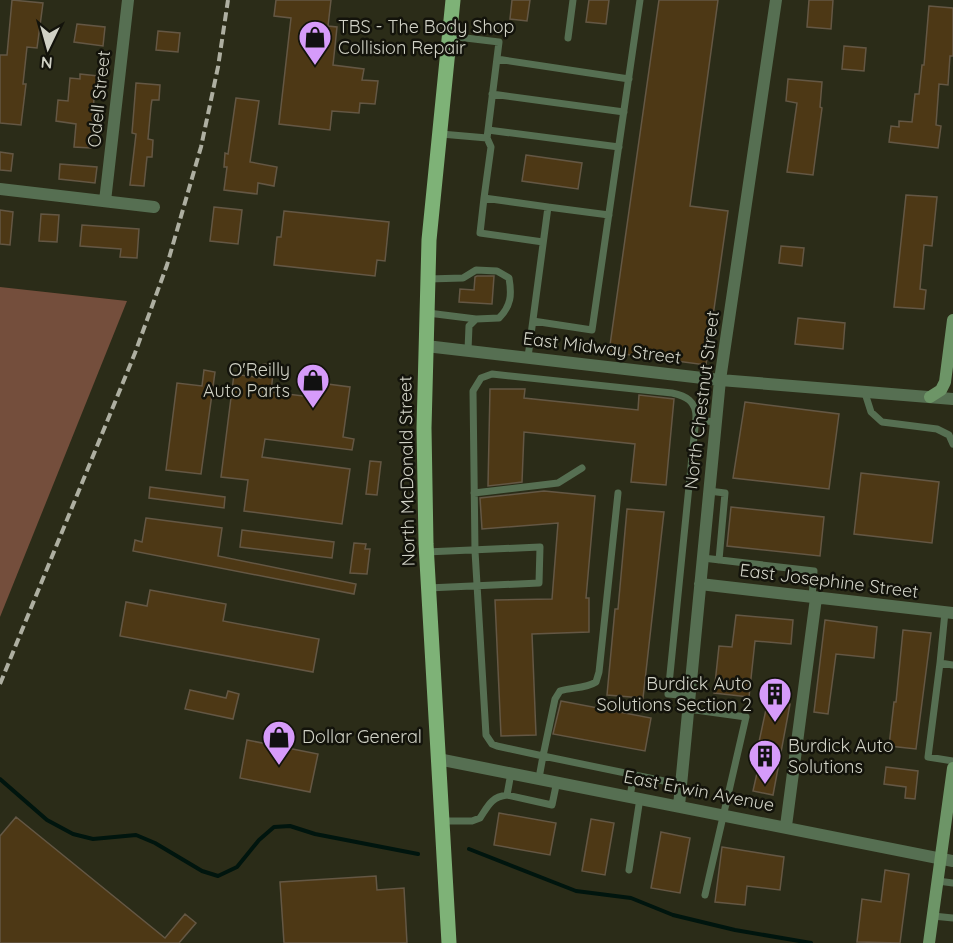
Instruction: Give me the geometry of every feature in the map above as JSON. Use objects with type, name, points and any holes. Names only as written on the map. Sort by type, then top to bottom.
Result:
[{"type":"main road","name":"North McDonald Street","points":[[448,943],[426,552],[424,437],[426,279],[438,134],[453,0]]},
{"type":"street","name":"Odell Street","points":[[105,201],[128,0]]},
{"type":"street","name":"North Chestnut Street","points":[[679,806],[720,380],[776,0]]},
{"type":"street","points":[[0,189],[154,207]]},
{"type":"street","points":[[930,396],[941,390],[945,382],[953,320]]},
{"type":"street","name":"East Midway Street","points":[[426,346],[720,380],[953,399]]},
{"type":"street","name":"East Josephine Street","points":[[700,584],[949,613]]},
{"type":"street","points":[[786,826],[814,598]]},
{"type":"street","name":"East Erwin Avenue","points":[[438,759],[786,826],[854,843],[947,860]]},
{"type":"street","points":[[929,943],[938,881],[947,860],[953,768]]},
{"type":"lane","points":[[567,38],[573,0]]},
{"type":"lane","points":[[533,321],[592,330],[640,0]]},
{"type":"lane","points":[[449,36],[499,42],[488,134],[491,147],[480,233],[543,242]]},
{"type":"lane","points":[[497,59],[629,78]]},
{"type":"lane","points":[[492,94],[624,112]]},
{"type":"lane","points":[[438,134],[488,134],[619,147]]},
{"type":"lane","points":[[484,198],[609,215]]},
{"type":"lane","points":[[528,357],[548,207]]},
{"type":"lane","points":[[426,279],[463,278],[476,270],[496,271],[509,278],[512,292],[508,309],[499,318],[476,319],[426,312]]},
{"type":"lane","points":[[468,350],[469,326],[476,319]]},
{"type":"lane","points":[[664,781],[497,746],[492,744],[486,735],[475,551],[473,391],[478,381],[486,376],[499,374],[681,395],[687,397],[694,405],[696,420],[668,694],[690,696]]},
{"type":"lane","points":[[864,390],[871,412],[882,422],[937,429],[949,435],[953,444]]},
{"type":"lane","points":[[696,420],[716,422]]},
{"type":"lane","points":[[474,493],[558,483],[582,468]]},
{"type":"lane","points":[[709,491],[725,493],[719,560]]},
{"type":"lane","points":[[539,778],[555,699],[560,691],[596,682],[599,672],[618,493]]},
{"type":"lane","points":[[705,531],[721,532]]},
{"type":"lane","points":[[426,552],[540,547],[539,583],[428,588]]},
{"type":"lane","points":[[703,558],[814,571],[814,598]]},
{"type":"lane","points":[[949,613],[928,757],[953,761]]},
{"type":"lane","points":[[940,663],[953,665]]},
{"type":"lane","points":[[688,709],[746,717],[705,895]]},
{"type":"lane","points":[[507,795],[511,773]]},
{"type":"lane","points":[[629,870],[635,797],[634,775]]},
{"type":"lane","points":[[442,821],[472,821],[480,818],[490,801],[500,796],[507,795],[552,805],[557,782]]},
{"type":"lane","points":[[938,881],[953,883]]},
{"type":"lane","points":[[933,916],[953,918]]},
{"type":"shaded area","points":[[0,287],[127,301],[0,617]]},
{"type":"building","points":[[12,0],[43,3],[37,48],[27,47],[23,84],[26,84],[21,125],[0,123],[0,55],[7,55]]},
{"type":"building","name":"TBS - The Body Shop Collision Repair","points":[[276,0],[331,0],[328,26],[337,27],[333,65],[364,69],[362,80],[378,81],[375,104],[360,103],[359,113],[332,111],[330,130],[279,124],[291,18],[274,16]]},
{"type":"building","points":[[512,0],[530,0],[527,21],[510,19]]},
{"type":"building","points":[[589,0],[609,0],[606,24],[586,22]]},
{"type":"building","points":[[659,0],[718,0],[690,206],[728,211],[706,365],[609,352]]},
{"type":"building","points":[[809,0],[833,0],[831,29],[807,27]]},
{"type":"building","points":[[929,6],[953,8],[953,56],[950,56],[948,85],[939,84],[936,125],[941,126],[938,148],[889,142],[891,126],[899,127],[899,121],[912,122],[915,94],[919,94],[922,65],[924,65]]},
{"type":"building","points":[[77,24],[105,27],[103,46],[74,42]]},
{"type":"building","points":[[158,31],[180,33],[178,52],[156,50]]},
{"type":"building","points":[[844,46],[866,48],[864,71],[842,69]]},
{"type":"building","points":[[80,74],[98,76],[96,98],[94,97],[91,148],[74,147],[76,124],[56,121],[58,100],[68,101],[70,78],[80,79]]},
{"type":"building","points":[[788,79],[822,82],[820,107],[822,108],[813,175],[787,172],[797,103],[786,101]]},
{"type":"building","points":[[136,83],[160,85],[159,100],[152,100],[151,106],[148,139],[153,140],[152,157],[147,157],[144,186],[130,185],[136,134],[132,133]]},
{"type":"building","points":[[236,98],[259,101],[250,162],[277,167],[274,186],[258,183],[257,194],[224,190],[227,167],[224,167],[225,153],[228,154]]},
{"type":"building","points":[[0,152],[13,154],[11,171],[0,170]]},
{"type":"building","points":[[526,155],[582,163],[578,189],[522,181]]},
{"type":"building","points":[[60,164],[97,167],[95,183],[59,179]]},
{"type":"building","points":[[906,195],[937,197],[932,246],[924,245],[920,289],[926,290],[924,309],[894,307]]},
{"type":"building","points":[[214,207],[242,210],[238,244],[210,241]]},
{"type":"building","points":[[0,210],[13,212],[10,245],[0,244]]},
{"type":"building","points":[[284,211],[389,222],[385,261],[377,260],[375,276],[274,265],[277,237],[281,237]]},
{"type":"building","points":[[41,214],[59,215],[57,242],[39,241]]},
{"type":"building","points":[[82,225],[139,229],[137,258],[120,257],[121,249],[80,246]]},
{"type":"building","points":[[781,246],[804,248],[802,266],[779,263]]},
{"type":"building","points":[[477,276],[494,276],[492,304],[459,302],[460,289],[474,290]]},
{"type":"building","points":[[798,318],[845,323],[843,349],[795,344]]},
{"type":"building","points":[[263,364],[274,365],[271,392],[303,396],[305,381],[350,387],[343,437],[354,439],[352,450],[265,439],[262,457],[350,469],[342,524],[244,511],[248,480],[221,477],[234,374],[261,378]]},
{"type":"building","points":[[204,370],[215,372],[201,474],[166,470],[177,383],[202,386]]},
{"type":"building","points":[[490,389],[525,389],[524,398],[638,410],[639,395],[674,399],[666,485],[631,482],[635,444],[524,432],[522,482],[488,486]]},
{"type":"building","points":[[745,402],[839,414],[829,489],[733,478]]},
{"type":"building","points":[[370,461],[381,462],[377,495],[366,494]]},
{"type":"building","points":[[861,473],[939,482],[932,543],[854,534]]},
{"type":"building","points":[[150,487],[225,497],[224,508],[149,498]]},
{"type":"building","points":[[544,491],[595,496],[586,598],[589,598],[589,632],[532,634],[536,735],[501,736],[495,600],[552,599],[558,523],[482,529],[480,498]]},
{"type":"building","points":[[731,507],[824,517],[820,556],[727,546]]},
{"type":"building","points":[[627,509],[664,512],[643,698],[607,695]]},
{"type":"building","points":[[146,518],[222,528],[218,556],[356,584],[354,594],[133,551],[135,540],[142,542]]},
{"type":"building","points":[[242,530],[334,542],[332,558],[240,547]]},
{"type":"building","points":[[354,543],[366,544],[365,549],[370,549],[367,574],[350,573]]},
{"type":"building","points":[[150,590],[226,604],[223,621],[319,639],[313,672],[120,636],[126,602],[147,606]]},
{"type":"building","points":[[736,615],[793,620],[791,644],[755,641],[749,697],[714,693],[719,646],[732,647]]},
{"type":"building","points":[[825,620],[877,627],[874,658],[836,654],[828,714],[814,712]]},
{"type":"building","points":[[903,630],[931,633],[916,749],[889,746]]},
{"type":"building","points":[[190,690],[226,698],[228,691],[239,694],[233,719],[185,709]]},
{"type":"building","points":[[768,700],[790,704],[773,795],[753,791],[764,742],[759,742]]},
{"type":"building","points":[[561,701],[651,718],[645,751],[553,734]]},
{"type":"building","name":"Dollar General","points":[[247,740],[318,754],[310,792],[240,778]]},
{"type":"building","points":[[886,767],[918,771],[915,799],[905,798],[906,787],[884,784]]},
{"type":"building","points":[[499,813],[556,823],[550,855],[494,845]]},
{"type":"building","points":[[16,817],[165,938],[185,914],[196,923],[179,943],[0,943],[0,836]]},
{"type":"building","points":[[591,819],[614,823],[605,875],[582,871]]},
{"type":"building","points":[[661,832],[690,838],[680,893],[651,888]]},
{"type":"building","points":[[722,847],[784,857],[780,890],[747,886],[745,905],[715,902]]},
{"type":"building","points":[[885,870],[909,874],[900,943],[857,942],[862,899],[881,902]]},
{"type":"building","points":[[376,876],[377,890],[404,888],[407,943],[284,943],[280,882]]},
{"type":"waterway","points":[[0,779],[47,820],[73,834],[93,839],[136,835],[155,843],[202,871],[218,876],[237,867],[259,840],[274,827],[290,826],[315,834],[418,854]]},
{"type":"waterway","points":[[469,849],[576,891],[631,898],[673,915],[735,930],[811,943]]},
{"type":"railway","points":[[0,684],[135,353],[167,265],[201,147],[218,67],[228,0]]},
{"type":"place","name":"TBS - The Body Shop Collision Repair","points":[[315,66]]},
{"type":"place","name":"O'Reilly Auto Parts","points":[[313,409]]},
{"type":"place","name":"Burdick Auto Solutions Section 2","points":[[775,723]]},
{"type":"place","name":"Dollar General","points":[[279,766]]},
{"type":"place","name":"Burdick Auto Solutions","points":[[765,785]]}]
